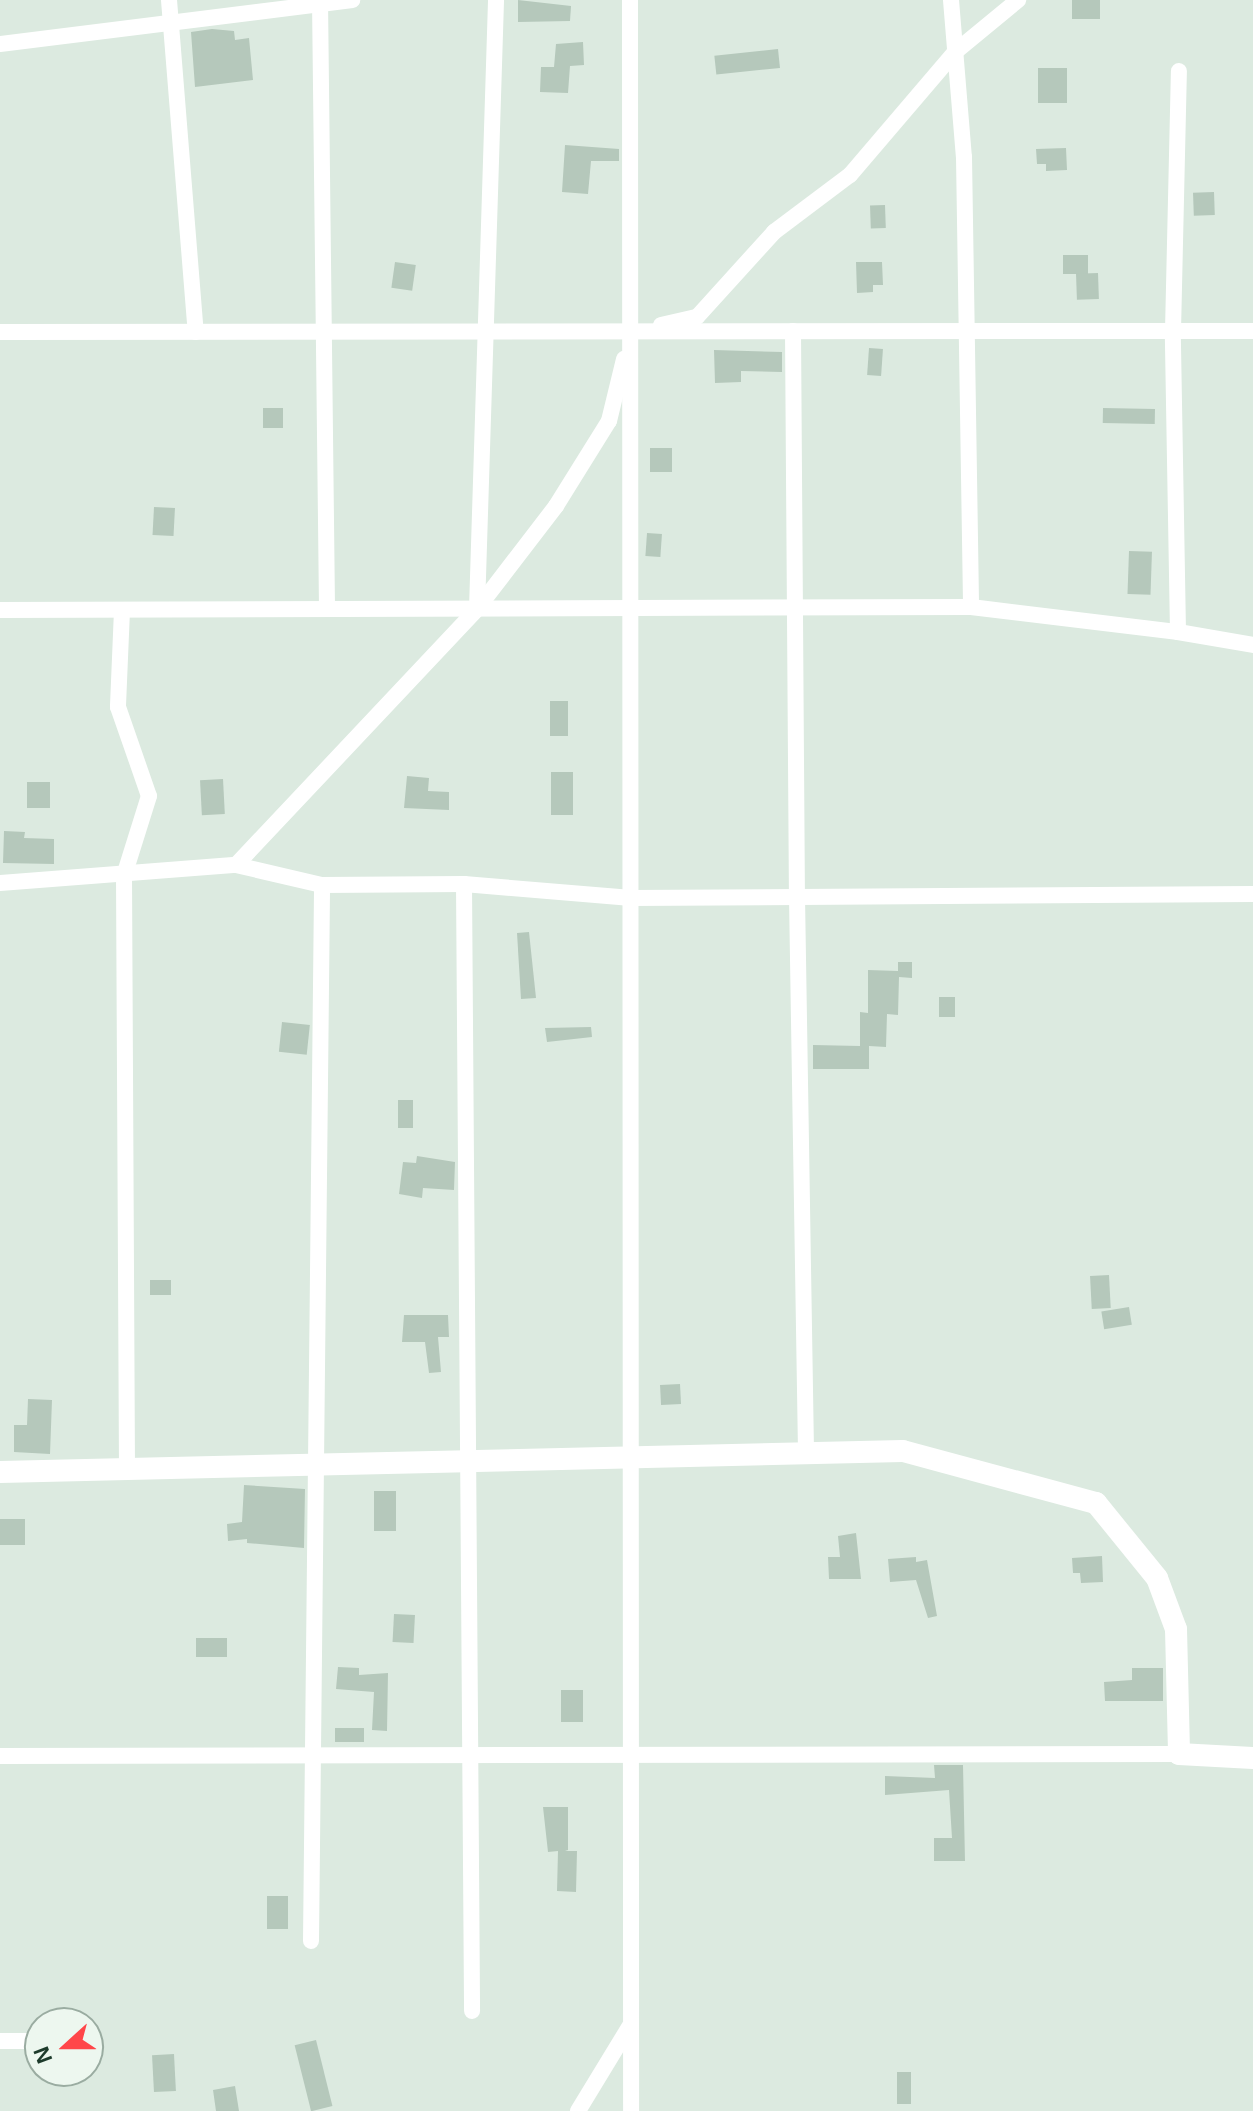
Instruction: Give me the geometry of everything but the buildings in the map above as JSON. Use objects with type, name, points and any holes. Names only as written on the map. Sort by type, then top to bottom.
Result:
[{"type":"street","points":[[169,0],[196,332]]},
{"type":"street","points":[[0,44],[352,0]]},
{"type":"street","points":[[477,609],[496,0]]},
{"type":"street","points":[[630,0],[631,2111]]},
{"type":"street","points":[[951,0],[964,157],[971,607]]},
{"type":"street","points":[[630,332],[697,317],[774,232],[850,175],[955,52],[1018,0]]},
{"type":"street","points":[[320,2],[327,609]]},
{"type":"street","points":[[1178,632],[1173,331],[1179,71]]},
{"type":"street","points":[[793,331],[797,897],[806,1454]]},
{"type":"street","points":[[0,332],[1253,331]]},
{"type":"street","points":[[236,865],[477,609],[556,506],[609,421],[630,332]]},
{"type":"street","points":[[0,610],[971,607],[1178,632],[1253,645]]},
{"type":"street","points":[[122,610],[118,707],[149,796],[124,876],[127,1470]]},
{"type":"street","points":[[0,883],[124,876],[236,865],[322,885],[464,884],[631,898],[1253,894]]},
{"type":"street","points":[[464,884],[472,2011]]},
{"type":"street","points":[[311,1941],[322,885]]},
{"type":"street","points":[[0,1472],[903,1451],[1096,1503],[1157,1578],[1176,1629],[1179,1754]]},
{"type":"street","points":[[0,1756],[1179,1754],[1253,1758]]},
{"type":"street","points":[[578,2111],[631,2024]]},
{"type":"street","points":[[0,2041],[24,2041]]}]
